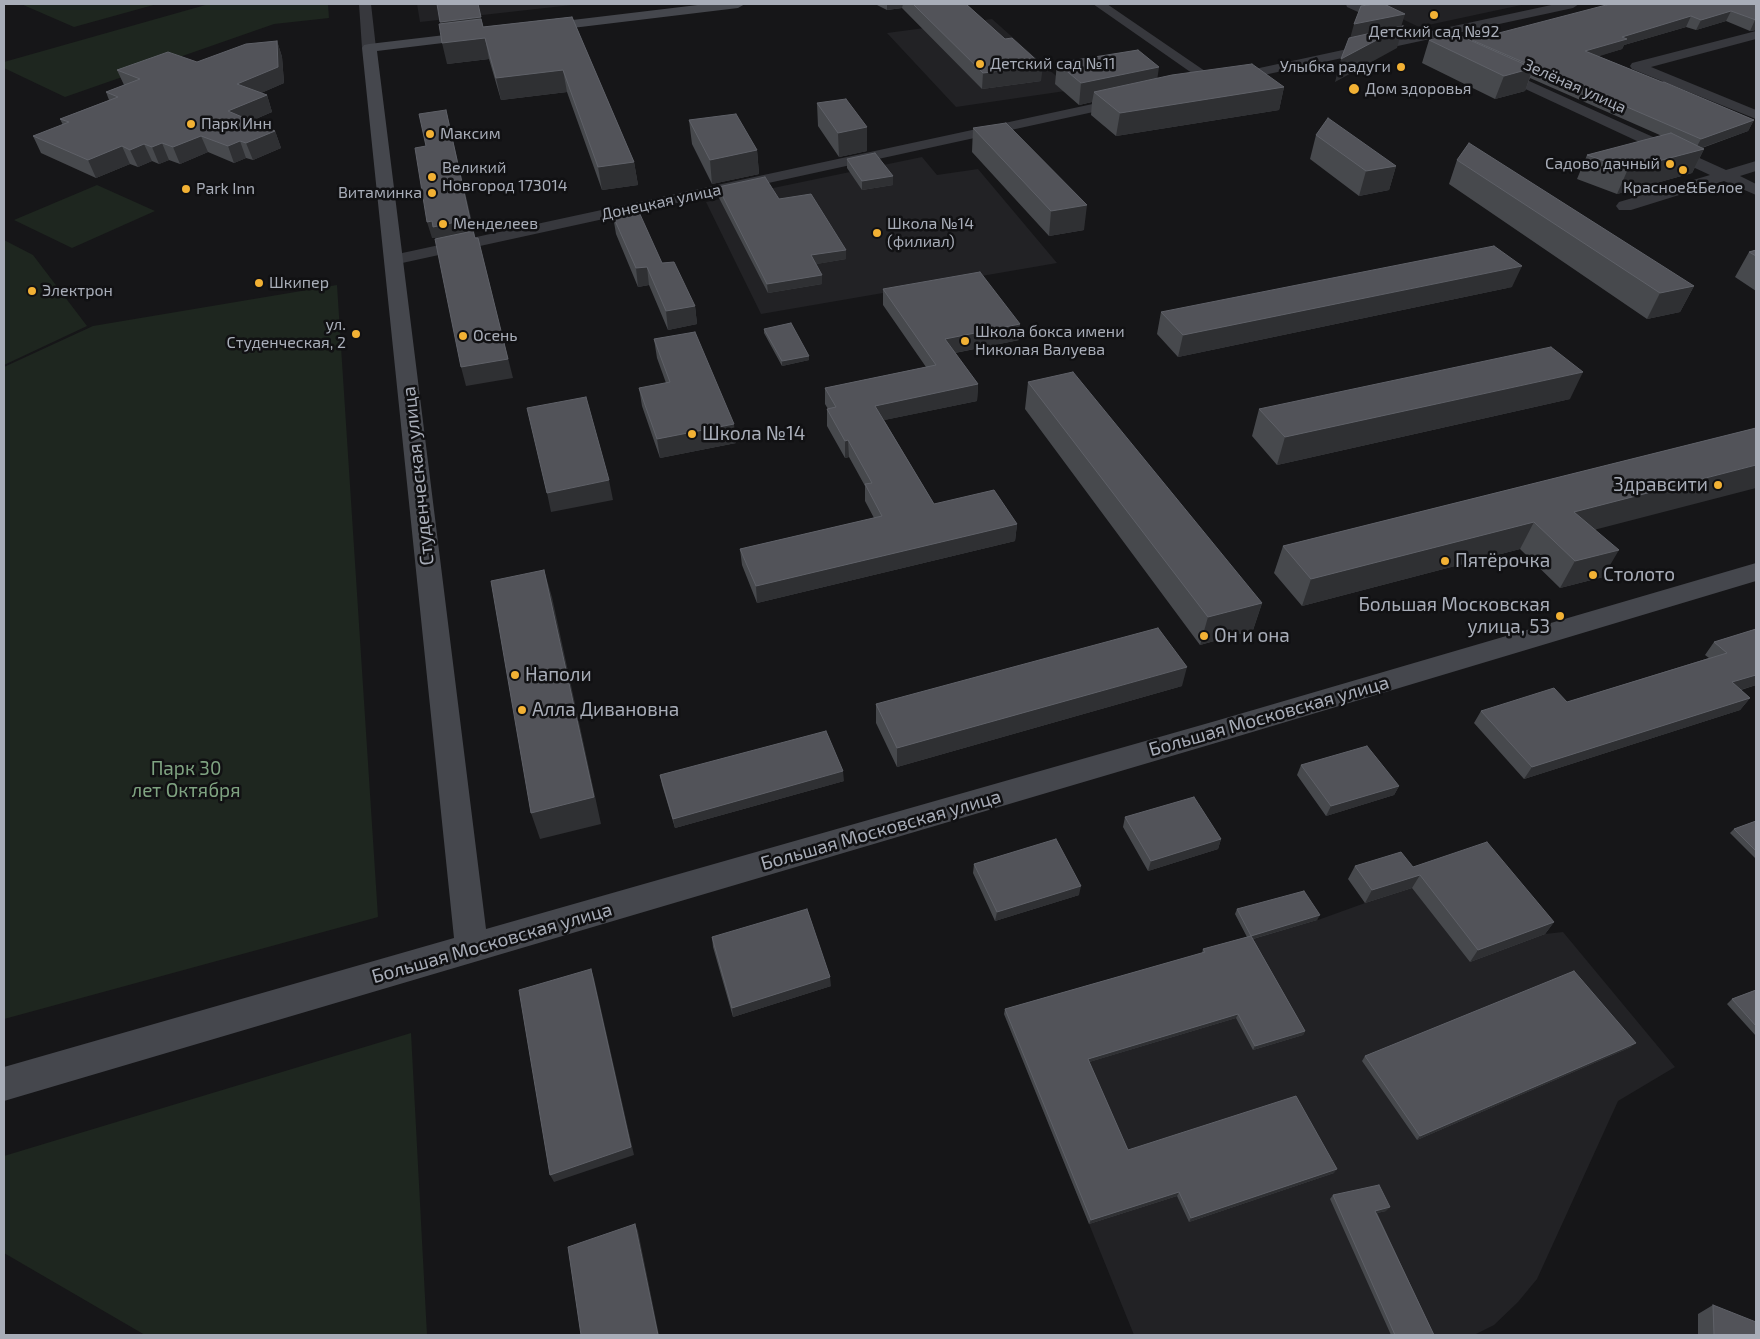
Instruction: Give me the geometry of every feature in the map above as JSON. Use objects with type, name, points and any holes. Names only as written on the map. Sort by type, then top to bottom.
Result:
[{"type":"street","name":"Студенческая улица","points":[[365,4],[472,948]]},
{"type":"street","points":[[525,29],[738,4]]},
{"type":"street","points":[[1099,4],[1214,82]]},
{"type":"street","points":[[1352,4],[1442,45]]},
{"type":"street","points":[[1197,86],[1573,4]]},
{"type":"street","points":[[369,48],[495,33]]},
{"type":"street","points":[[1756,34],[1637,66],[1756,115]]},
{"type":"street","name":"Зелёная улица","points":[[1485,64],[1756,190]]},
{"type":"street","name":"Донецкая улица","points":[[393,260],[1138,99]]},
{"type":"street","points":[[1625,206],[1756,166]]},
{"type":"street","name":"Большая Московская улица","points":[[4,1084],[1181,742],[1756,572]]},
{"type":"street","points":[[4,1096],[49,1071]]},
{"type":"shaded area","points":[[417,4],[581,4],[420,22]]},
{"type":"shaded area","name":"Детский сад №92","points":[[1371,4],[1526,4],[1419,27]]},
{"type":"shaded area","name":"Детский сад №11","points":[[992,19],[1072,90],[956,107],[887,33]]},
{"type":"shaded area","name":"Школа №14 (филиал)","points":[[922,157],[937,175],[978,169],[1057,263],[761,314],[706,202]]},
{"type":"shaded area","points":[[1479,855],[1545,934],[1563,932],[1675,1067],[1618,1101],[1537,1279],[1518,1302],[1494,1325],[1474,1335],[1134,1335],[1004,1014],[1174,965],[1249,940],[1235,914],[1302,896],[1318,920],[1365,903],[1349,879],[1395,864],[1407,880]]},
{"type":"green space","points":[[21,4],[157,4],[74,27]]},
{"type":"green space","points":[[209,4],[328,4],[329,18],[274,24],[65,97],[4,68],[4,62]]},
{"type":"green space","points":[[97,185],[155,211],[72,248],[14,220]]},
{"type":"green space","name":"Электрон","points":[[4,240],[33,255],[87,326],[4,365]]},
{"type":"green space","name":"Парк 30 лет Октября","points":[[337,285],[378,917],[4,1019],[4,367],[93,326]]},
{"type":"green space","points":[[411,1033],[427,1335],[145,1335],[4,1253],[4,1156]]},
{"type":"building","points":[[437,4],[478,4],[481,17],[440,22]]},
{"type":"building","points":[[913,4],[966,4],[1005,39],[1012,38],[1043,66],[983,73]]},
{"type":"building","points":[[1384,4],[1405,14],[1354,24],[1361,6]]},
{"type":"building","points":[[1610,4],[1756,4],[1756,20],[1731,11],[1701,20],[1691,16],[1622,37],[1627,39],[1585,51],[1754,120],[1701,139],[1472,40]]},
{"type":"building","points":[[572,17],[634,162],[598,167],[563,70],[496,78],[485,38],[442,43],[439,24],[481,19],[483,27]]},
{"type":"building","points":[[1403,26],[1341,59],[1349,38]]},
{"type":"building","points":[[1456,34],[1533,68],[1504,76],[1429,40]]},
{"type":"building","points":[[277,41],[278,67],[237,84],[267,95],[228,111],[275,131],[246,143],[240,141],[228,146],[201,136],[173,147],[162,143],[152,147],[144,144],[130,150],[122,146],[88,160],[33,136],[69,122],[60,119],[118,97],[106,92],[140,79],[117,70],[168,52],[197,62],[246,44]]},
{"type":"building","points":[[1138,50],[1159,67],[1081,83],[1057,63]]},
{"type":"building","points":[[1252,64],[1284,87],[1120,113],[1094,92],[1172,75]]},
{"type":"building","points":[[846,99],[867,127],[838,133],[817,103]]},
{"type":"building","points":[[446,110],[470,219],[433,227],[432,221],[427,222],[415,148],[426,146],[419,114]]},
{"type":"building","points":[[736,114],[757,150],[710,160],[689,120]]},
{"type":"building","points":[[1328,118],[1396,166],[1366,171],[1316,135]]},
{"type":"building","points":[[1006,123],[1087,205],[1051,211],[973,128]]},
{"type":"building","points":[[1671,133],[1704,149],[1628,169],[1587,155]]},
{"type":"building","points":[[1469,143],[1694,286],[1660,293],[1457,160]]},
{"type":"building","points":[[875,153],[893,176],[862,181],[847,159]]},
{"type":"building","points":[[765,177],[779,199],[811,194],[846,250],[811,255],[822,275],[767,284],[718,187]]},
{"type":"building","points":[[639,212],[662,263],[674,262],[695,306],[666,311],[647,267],[636,268],[613,216]]},
{"type":"building","points":[[473,231],[475,238],[478,238],[508,359],[461,367],[435,239]]},
{"type":"building","points":[[1494,246],[1522,266],[1183,335],[1161,312]]},
{"type":"building","points":[[1756,250],[1756,256],[1749,252]]},
{"type":"building","points":[[980,272],[1020,324],[945,339],[978,384],[875,406],[934,504],[994,490],[1017,524],[756,586],[740,549],[882,516],[865,484],[872,483],[848,440],[845,441],[827,409],[836,407],[825,388],[936,365],[883,289]]},
{"type":"building","points":[[791,323],[809,356],[782,361],[764,329]]},
{"type":"building","points":[[695,332],[734,424],[657,439],[639,388],[670,382],[654,339]]},
{"type":"building","points":[[1551,347],[1583,372],[1285,437],[1259,409]]},
{"type":"building","points":[[1073,372],[1262,603],[1208,617],[1028,382]]},
{"type":"building","points":[[586,397],[609,480],[547,493],[527,408]]},
{"type":"building","points":[[1756,428],[1756,465],[1574,512],[1619,550],[1575,561],[1534,522],[1311,579],[1283,546]]},
{"type":"building","points":[[544,570],[594,797],[531,813],[491,581]]},
{"type":"building","points":[[1158,628],[1187,667],[897,748],[876,704]]},
{"type":"building","points":[[1756,629],[1756,675],[1732,682],[1750,698],[1532,767],[1481,711],[1554,688],[1567,702],[1727,653],[1714,642]]},
{"type":"building","points":[[826,731],[843,771],[673,819],[660,775]]},
{"type":"building","points":[[1367,746],[1399,786],[1331,806],[1301,765]]},
{"type":"building","points":[[1194,797],[1221,839],[1151,861],[1125,817]]},
{"type":"building","points":[[1756,821],[1756,851],[1734,829]]},
{"type":"building","points":[[1056,839],[1081,886],[997,912],[974,864]]},
{"type":"building","points":[[1487,842],[1554,922],[1478,950],[1420,875],[1372,890],[1355,866],[1401,852],[1413,867]]},
{"type":"building","points":[[1304,891],[1320,915],[1251,936],[1237,909]]},
{"type":"building","points":[[807,909],[830,977],[732,1008],[712,937]]},
{"type":"building","points":[[1251,936],[1305,1031],[1255,1046],[1238,1014],[1088,1059],[1128,1150],[1296,1096],[1337,1169],[1191,1218],[1179,1192],[1091,1220],[1005,1009],[1205,952],[1203,949]]},
{"type":"building","points":[[591,969],[631,1147],[550,1175],[519,990]]},
{"type":"building","points":[[1574,971],[1636,1043],[1420,1136],[1365,1056]]},
{"type":"building","points":[[1756,990],[1756,1026],[1732,999]]},
{"type":"building","points":[[1379,1185],[1390,1207],[1375,1211],[1434,1335],[1395,1335],[1333,1195]]},
{"type":"building","points":[[635,1224],[658,1335],[581,1335],[568,1247]]},
{"type":"building","points":[[1713,1305],[1756,1322],[1756,1335],[1714,1335]]},
{"type":"place","name":"Детский сад №92","points":[[1434,15]]},
{"type":"place","name":"Детский сад №11","points":[[980,64]]},
{"type":"place","name":"Улыбка радуги","points":[[1401,67]]},
{"type":"place","name":"Дом здоровья","points":[[1354,89]]},
{"type":"place","name":"Парк Инн","points":[[191,124]]},
{"type":"place","name":"Максим","points":[[430,134]]},
{"type":"place","name":"Садово дачный","points":[[1670,164]]},
{"type":"place","name":"Красное&Белое","points":[[1683,170]]},
{"type":"place","name":"Великий Новгород 173014","points":[[432,177]]},
{"type":"place","name":"Park Inn","points":[[186,189]]},
{"type":"place","name":"Витаминка","points":[[432,193]]},
{"type":"place","name":"Менделеев","points":[[443,224]]},
{"type":"place","name":"Школа №14 (филиал)","points":[[877,233]]},
{"type":"place","name":"Шкипер","points":[[259,283]]},
{"type":"place","name":"Электрон","points":[[32,291]]},
{"type":"place","name":"ул. Студенческая, 2","points":[[356,334]]},
{"type":"place","name":"Осень","points":[[463,336]]},
{"type":"place","name":"Школа бокса имени Николая Валуева","points":[[965,341]]},
{"type":"place","name":"Школа №14","points":[[692,434]]},
{"type":"place","name":"Здравсити","points":[[1718,485]]},
{"type":"place","name":"Пятёрочка","points":[[1445,561]]},
{"type":"place","name":"Столото","points":[[1593,575]]},
{"type":"place","name":"Большая Московская улица, 53","points":[[1560,616]]},
{"type":"place","name":"Он и она","points":[[1204,636]]},
{"type":"place","name":"Наполи","points":[[515,675]]},
{"type":"place","name":"Алла Дивановна","points":[[522,710]]}]
